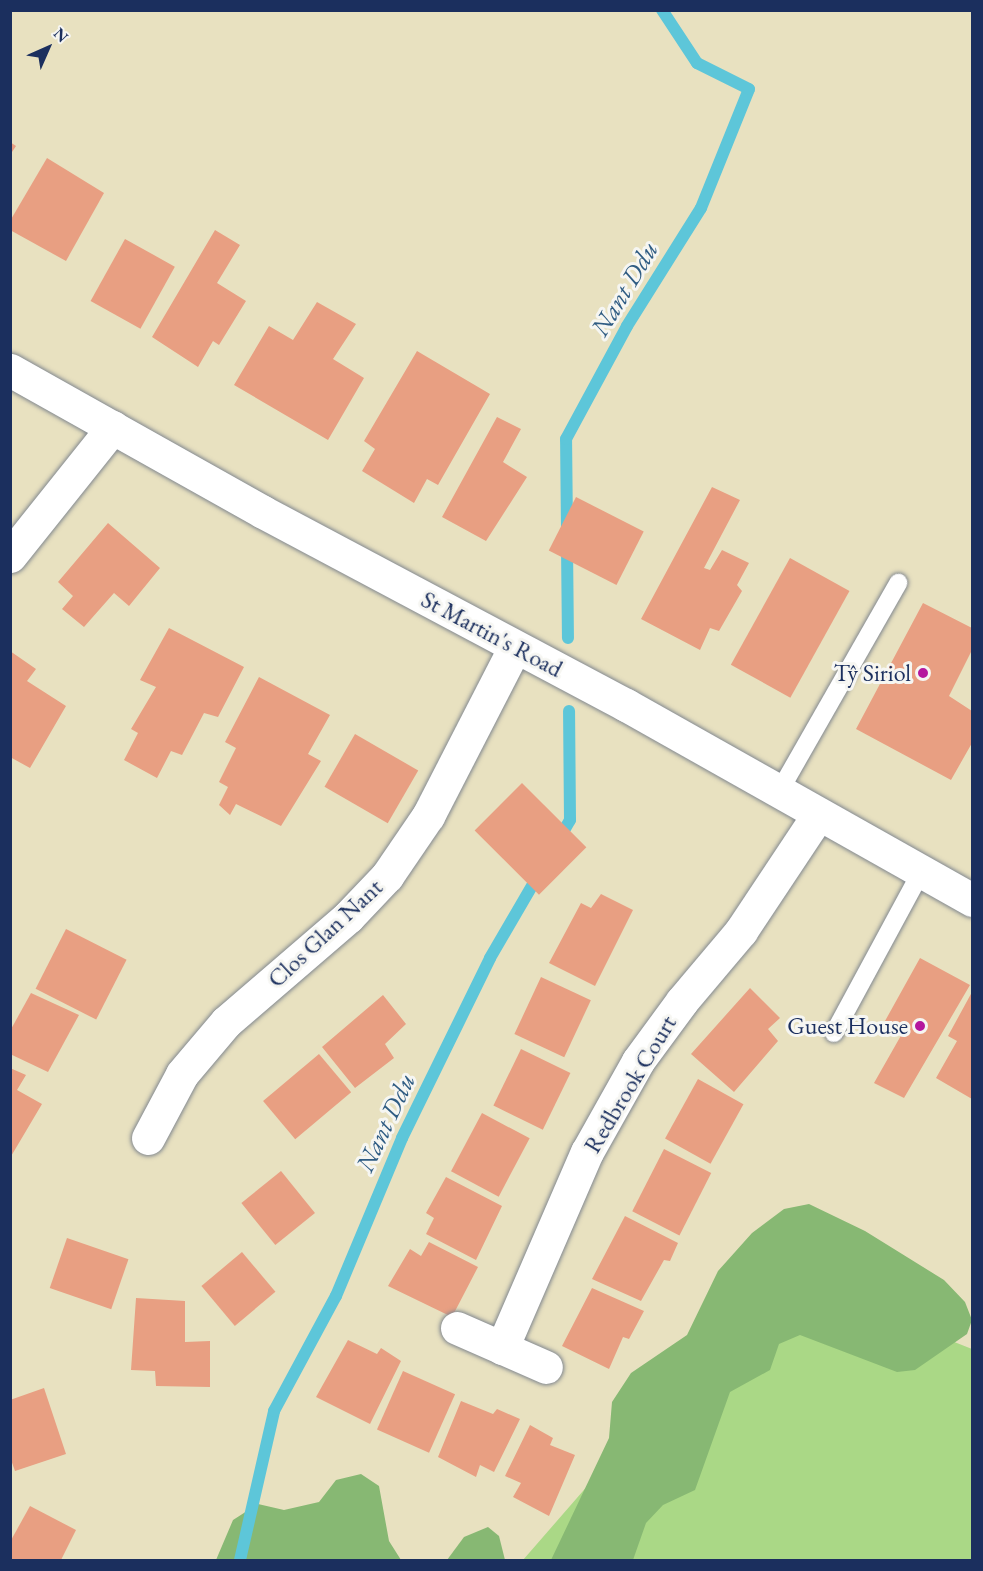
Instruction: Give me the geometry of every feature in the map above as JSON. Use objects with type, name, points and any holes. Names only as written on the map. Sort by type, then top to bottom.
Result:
[{"type":"street","name":"St Martin's Road","points":[[10,370],[515,647],[626,705],[972,900]]},
{"type":"street","points":[[10,556],[113,427]]},
{"type":"street","name":"Clos Glan Nant","points":[[148,1138],[182,1074],[226,1022],[348,917],[387,876],[428,816],[515,647]]},
{"type":"street","name":"Redbrook Court","points":[[502,1348],[587,1152],[638,1061],[682,1001],[741,931],[818,815]]},
{"type":"street","points":[[457,1328],[546,1367]]},
{"type":"lane","points":[[779,792],[898,583]]},
{"type":"lane","points":[[834,1033],[921,872]]},
{"type":"green space","points":[[809,1204],[865,1231],[944,1280],[965,1302],[972,1320],[967,1334],[915,1370],[897,1372],[800,1335],[779,1344],[770,1370],[730,1392],[695,1490],[663,1505],[646,1523],[633,1560],[551,1560],[609,1438],[612,1402],[631,1373],[687,1335],[718,1271],[752,1233],[784,1209]]},
{"type":"green space","points":[[750,1261],[972,1349],[972,1560],[523,1560],[663,1399]]},
{"type":"green space","points":[[361,1474],[379,1486],[389,1541],[401,1560],[216,1560],[233,1520],[258,1504],[284,1510],[319,1502],[336,1480]]},
{"type":"green space","points":[[488,1527],[499,1536],[505,1560],[447,1560],[464,1537]]},
{"type":"building","points":[[10,142],[16,146],[10,155]]},
{"type":"building","points":[[47,158],[104,193],[66,261],[10,230],[10,221]]},
{"type":"building","points":[[215,230],[240,245],[217,283],[246,301],[219,345],[213,341],[198,367],[152,337]]},
{"type":"building","points":[[125,239],[175,267],[140,329],[91,301]]},
{"type":"building","points":[[317,302],[356,324],[333,359],[364,378],[328,440],[234,385],[269,326],[293,340]]},
{"type":"building","points":[[417,351],[490,394],[438,485],[427,479],[414,503],[362,471],[375,449],[364,441]]},
{"type":"building","points":[[497,417],[521,429],[503,462],[527,477],[486,541],[442,517]]},
{"type":"building","points":[[712,487],[740,500],[704,568],[710,570],[722,550],[749,563],[737,585],[742,591],[719,631],[710,628],[700,650],[641,619]]},
{"type":"building","points":[[576,497],[644,532],[616,585],[549,550]]},
{"type":"building","points":[[108,523],[160,568],[129,606],[114,593],[84,627],[62,609],[73,596],[58,582]]},
{"type":"building","points":[[790,558],[849,591],[790,698],[731,665]]},
{"type":"building","name":"Tŷ Siriol","points":[[923,603],[972,628],[972,650],[949,696],[972,711],[972,743],[951,780],[856,729]]},
{"type":"building","points":[[169,628],[244,667],[218,717],[204,713],[182,755],[171,751],[157,778],[124,760],[138,733],[131,729],[156,687],[140,680]]},
{"type":"building","points":[[10,651],[36,669],[27,681],[66,706],[30,768],[10,757]]},
{"type":"building","points":[[259,677],[330,715],[308,754],[321,761],[281,826],[236,804],[230,815],[219,805],[228,787],[219,782],[236,748],[225,742]]},
{"type":"building","points":[[355,734],[418,770],[388,823],[324,787]]},
{"type":"building","points":[[522,783],[586,847],[539,895],[475,830]]},
{"type":"building","points":[[601,894],[633,910],[595,986],[549,963],[581,903],[591,908]]},
{"type":"building","points":[[66,929],[127,960],[96,1020],[36,989]]},
{"type":"building","name":"Guest House","points":[[920,958],[970,985],[904,1098],[874,1083],[903,1032],[885,1021]]},
{"type":"building","points":[[541,977],[591,1000],[564,1057],[514,1034]]},
{"type":"building","points":[[750,988],[780,1018],[768,1029],[778,1041],[734,1092],[691,1054]]},
{"type":"building","points":[[972,992],[972,1099],[936,1078],[957,1041],[948,1036]]},
{"type":"building","points":[[31,993],[79,1015],[48,1072],[10,1054],[10,1031]]},
{"type":"building","points":[[383,995],[406,1024],[385,1044],[394,1058],[355,1088],[322,1047]]},
{"type":"building","points":[[521,1049],[570,1073],[543,1130],[493,1106]]},
{"type":"building","points":[[319,1054],[351,1092],[295,1139],[263,1101]]},
{"type":"building","points":[[10,1068],[26,1075],[17,1090],[42,1104],[10,1158]]},
{"type":"building","points":[[698,1079],[743,1104],[711,1164],[665,1138]]},
{"type":"building","points":[[482,1113],[530,1138],[499,1197],[451,1171]]},
{"type":"building","points":[[664,1149],[711,1173],[679,1235],[632,1211]]},
{"type":"building","points":[[281,1171],[315,1213],[275,1245],[241,1203]]},
{"type":"building","points":[[446,1177],[502,1206],[476,1260],[426,1234],[434,1218],[426,1213]]},
{"type":"building","points":[[625,1216],[678,1243],[670,1261],[664,1260],[641,1301],[592,1279]]},
{"type":"building","points":[[67,1238],[128,1259],[111,1309],[50,1288]]},
{"type":"building","points":[[429,1242],[478,1267],[452,1317],[388,1286],[410,1249],[421,1256]]},
{"type":"building","points":[[242,1252],[275,1292],[235,1326],[201,1286]]},
{"type":"building","points":[[592,1288],[644,1311],[629,1339],[623,1337],[609,1369],[562,1346]]},
{"type":"building","points":[[136,1298],[185,1301],[185,1342],[210,1341],[210,1387],[156,1386],[155,1371],[131,1370]]},
{"type":"building","points":[[348,1340],[377,1354],[381,1348],[401,1361],[370,1424],[316,1397]]},
{"type":"building","points":[[403,1371],[455,1394],[429,1453],[377,1429]]},
{"type":"building","points":[[44,1388],[66,1454],[15,1471],[10,1457],[10,1400]]},
{"type":"building","points":[[461,1401],[493,1414],[497,1409],[520,1419],[494,1472],[480,1465],[476,1477],[438,1457]]},
{"type":"building","points":[[530,1425],[553,1438],[550,1445],[575,1455],[549,1516],[513,1497],[521,1483],[505,1476]]},
{"type":"building","points":[[30,1506],[76,1530],[61,1560],[10,1560],[10,1542]]},
{"type":"waterway","name":"Nant Ddu","points":[[567,529],[566,439],[627,326],[701,208],[749,89],[697,63],[662,10]]},
{"type":"waterway","name":"Nant Ddu","points":[[567,546],[568,638]]},
{"type":"waterway","name":"Nant Ddu","points":[[559,839],[570,820],[569,711]]},
{"type":"waterway","name":"Nant Ddu","points":[[240,1560],[274,1411],[336,1296],[402,1138],[490,958],[540,872]]},
{"type":"place","name":"Tŷ Siriol","points":[[923,673]]},
{"type":"place","name":"Guest House","points":[[920,1026]]}]
